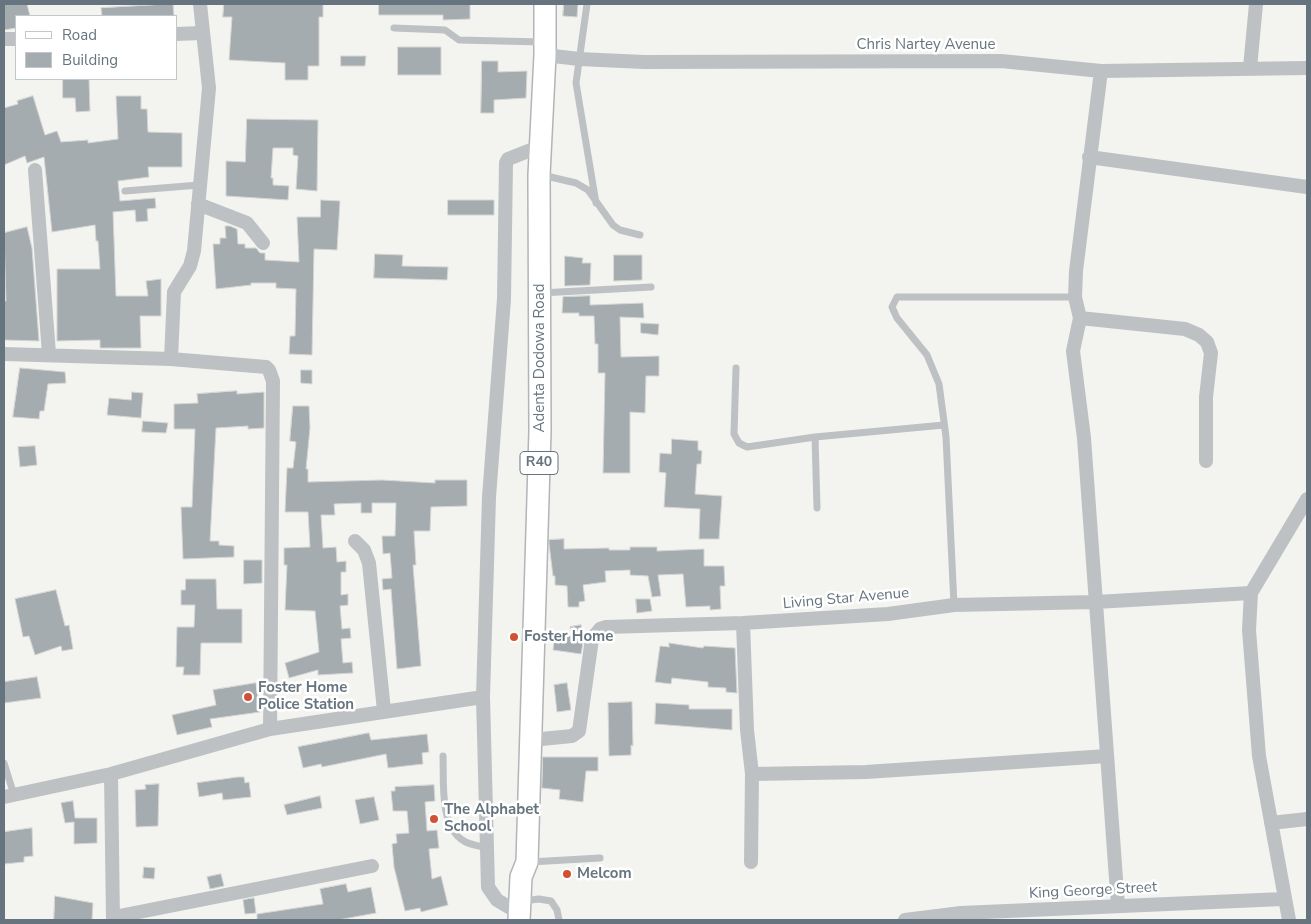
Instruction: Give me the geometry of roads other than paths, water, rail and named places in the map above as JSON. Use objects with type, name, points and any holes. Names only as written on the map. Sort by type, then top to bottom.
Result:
[{"type":"main road","name":"Adenta Dodowa Road","points":[[519,912],[521,878],[527,862],[532,740],[540,431],[541,293],[539,175],[545,48],[545,4]]},
{"type":"street","points":[[171,359],[174,292],[190,266],[194,251],[209,88],[200,4]]},
{"type":"street","points":[[1250,68],[1256,4]]},
{"type":"street","points":[[178,34],[202,33]]},
{"type":"street","name":"Chris Nartey Avenue","points":[[545,48],[579,59],[663,62],[1001,61],[1101,71],[1307,68]]},
{"type":"street","points":[[1101,71],[1076,271],[1075,297],[1080,318],[1073,351],[1084,438],[1118,906]]},
{"type":"street","points":[[519,912],[497,900],[488,887],[483,697],[489,497],[504,299],[506,164],[508,159],[541,146]]},
{"type":"street","points":[[1089,157],[1307,187]]},
{"type":"street","points":[[35,170],[49,354]]},
{"type":"street","points":[[198,204],[247,223],[263,242]]},
{"type":"street","points":[[1080,318],[1186,329],[1199,335],[1206,342],[1211,353],[1206,397],[1206,461]]},
{"type":"street","points":[[4,354],[171,359],[266,367],[269,370],[273,381],[270,730]]},
{"type":"street","points":[[1288,920],[1259,756],[1249,630],[1250,594],[1307,499]]},
{"type":"street","points":[[355,541],[364,550],[369,563],[384,711]]},
{"type":"street","name":"Living Star Avenue","points":[[532,740],[572,736],[579,731],[592,639],[600,629],[606,627],[743,624],[888,614],[954,605],[1096,602],[1250,594]]},
{"type":"street","points":[[743,624],[747,730],[752,774],[751,862]]},
{"type":"street","points":[[9,796],[111,774],[270,730],[483,697]]},
{"type":"street","points":[[752,774],[866,772],[1106,756]]},
{"type":"street","points":[[111,774],[114,919],[372,866]]},
{"type":"street","points":[[1272,823],[1307,819]]},
{"type":"street","name":"King George Street","points":[[905,920],[961,913],[1283,899]]},
{"type":"lane","points":[[587,4],[576,83],[596,203]]},
{"type":"lane","points":[[394,28],[445,30],[459,40],[545,48]]},
{"type":"lane","points":[[539,175],[576,183],[588,190],[613,225],[620,230],[640,234]]},
{"type":"lane","points":[[125,191],[199,185]]},
{"type":"lane","points":[[541,293],[651,287]]},
{"type":"lane","points":[[954,605],[944,425],[939,384],[927,355],[897,318],[892,307],[897,297],[1075,297]]},
{"type":"lane","points":[[736,368],[734,434],[738,443],[747,447],[815,437],[944,425]]},
{"type":"lane","points":[[815,437],[818,508]]},
{"type":"lane","points":[[443,756],[445,813],[453,829],[463,841],[486,848]]},
{"type":"lane","points":[[4,763],[9,796]]},
{"type":"lane","points":[[527,862],[600,858]]},
{"type":"lane","points":[[519,912],[538,899],[551,901],[557,910],[559,920]]},
{"type":"place","name":"Foster Home","points":[[514,637]]},
{"type":"place","name":"Foster Home Police Station","points":[[248,697]]},
{"type":"place","name":"The Alphabet School","points":[[434,819]]},
{"type":"place","name":"Melcom","points":[[567,874]]}]
